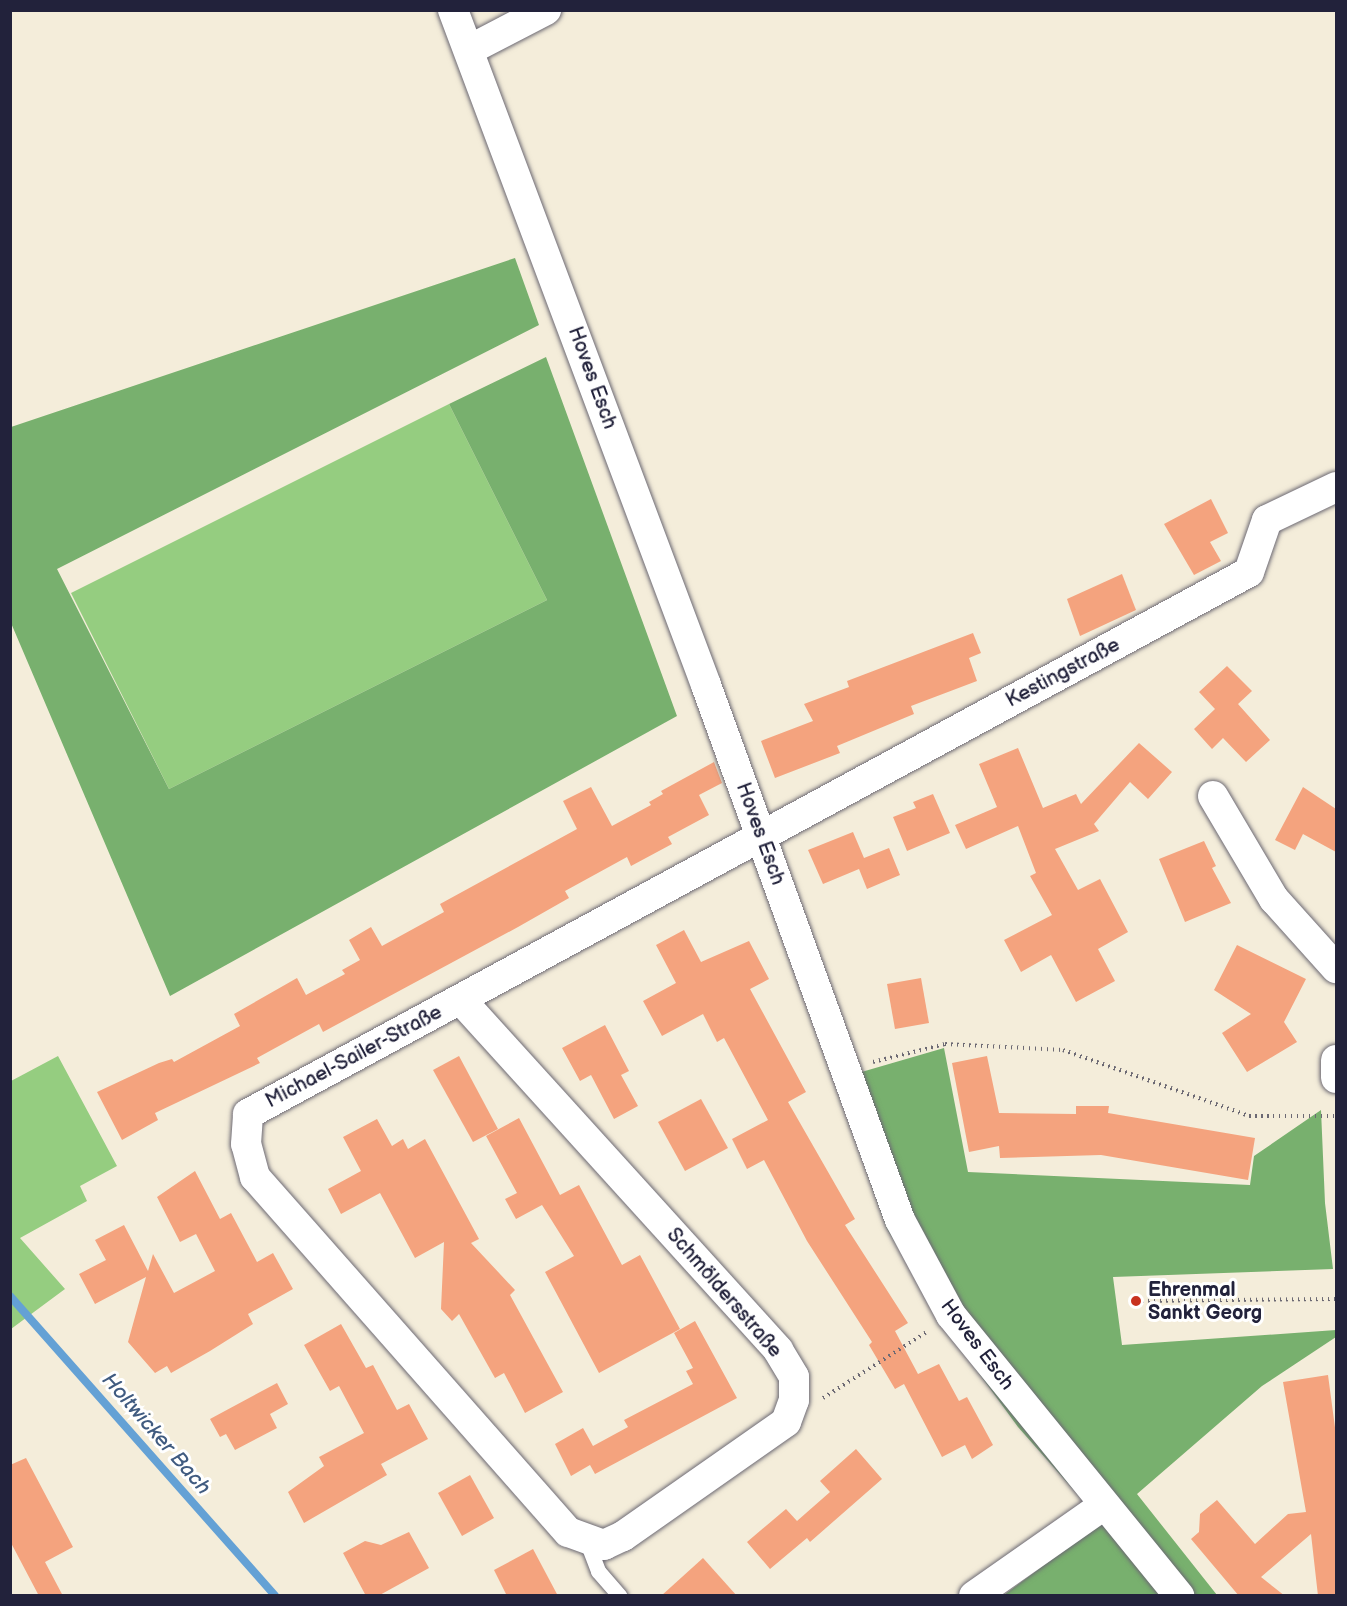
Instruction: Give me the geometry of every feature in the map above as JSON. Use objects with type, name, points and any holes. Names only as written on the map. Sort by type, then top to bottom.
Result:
[{"type":"street","name":"Hoves Esch","points":[[453,10],[761,837],[843,1070],[900,1220],[951,1315],[1179,1596]]},
{"type":"street","points":[[469,50],[546,10]]},
{"type":"street","name":"Kestingstraße","points":[[761,837],[1249,572],[1267,520],[1336,487]]},
{"type":"street","points":[[1213,796],[1274,899],[1336,968]]},
{"type":"street","name":"Michael-Sailer-Straße","points":[[587,1542],[568,1532],[255,1177],[246,1144],[248,1114],[761,837]]},
{"type":"street","name":"Schmöldersstraße","points":[[460,1000],[778,1350],[794,1377],[794,1400]]},
{"type":"street","points":[[1336,1060],[1336,1078]]},
{"type":"street","points":[[587,1542],[604,1545],[623,1536],[786,1422],[794,1400]]},
{"type":"street","points":[[974,1596],[1104,1505]]},
{"type":"lane","points":[[587,1542],[598,1571],[620,1596]]},
{"type":"path","points":[[843,1070],[945,1044],[1063,1050],[1250,1116],[1336,1116]]},
{"type":"path","points":[[1136,1301],[1336,1299]]},
{"type":"path","points":[[794,1400],[828,1397],[951,1315]]},
{"type":"green space","points":[[515,258],[539,325],[57,569],[169,789],[547,600],[449,404],[546,357],[677,716],[170,996],[11,623],[11,427]]},
{"type":"green space","points":[[449,404],[547,600],[169,789],[71,593]]},
{"type":"green space","points":[[944,1048],[968,1172],[1250,1185],[1254,1156],[1321,1110],[1325,1203],[1333,1269],[1113,1277],[1122,1345],[1336,1330],[1336,1337],[1262,1386],[1137,1494],[1217,1595],[1004,1595],[1102,1522],[1018,1427],[948,1331],[887,1229],[834,1080]]},
{"type":"green space","points":[[58,1056],[117,1166],[80,1186],[87,1201],[20,1238],[65,1289],[11,1329],[11,1081]]},
{"type":"building","points":[[1211,499],[1228,533],[1210,542],[1221,561],[1194,575],[1164,524]]},
{"type":"building","points":[[1122,574],[1136,610],[1080,636],[1067,599]]},
{"type":"building","points":[[973,633],[981,653],[969,658],[977,681],[911,706],[914,714],[837,746],[840,753],[775,778],[761,741],[813,721],[804,704],[849,687],[847,681]]},
{"type":"building","points":[[1227,666],[1252,691],[1238,704],[1270,740],[1246,762],[1223,738],[1212,749],[1194,729],[1215,709],[1199,692]]},
{"type":"building","points":[[1139,743],[1172,772],[1148,799],[1130,782],[1094,824],[1099,831],[1055,849],[1078,890],[1100,879],[1128,932],[1098,949],[1115,981],[1076,1002],[1051,955],[1021,972],[1004,940],[1052,915],[1030,876],[1036,873],[1018,826],[966,849],[955,825],[997,807],[979,764],[1018,748],[1043,808],[1076,794],[1081,804]]},
{"type":"building","points":[[714,762],[722,783],[699,795],[709,815],[668,837],[672,844],[631,866],[627,857],[565,891],[569,898],[518,927],[323,1032],[319,1024],[257,1058],[260,1063],[155,1113],[158,1120],[122,1140],[97,1092],[159,1063],[172,1059],[174,1062],[240,1026],[234,1014],[297,978],[306,995],[345,974],[342,970],[360,960],[349,940],[371,927],[382,946],[444,912],[440,904],[577,829],[563,801],[591,787],[612,826],[651,805],[649,802],[663,794],[661,791]]},
{"type":"building","points":[[1303,787],[1336,809],[1336,852],[1303,834],[1295,850],[1275,840]]},
{"type":"building","points":[[933,794],[950,833],[907,851],[893,817],[916,808],[913,802]]},
{"type":"building","points":[[853,832],[864,858],[889,848],[900,875],[867,889],[859,869],[823,884],[808,850]]},
{"type":"building","points":[[1204,841],[1216,866],[1212,868],[1231,903],[1185,922],[1159,859]]},
{"type":"building","points":[[684,930],[701,962],[749,941],[769,979],[750,989],[806,1092],[788,1102],[855,1219],[845,1225],[908,1323],[895,1331],[918,1374],[939,1364],[959,1401],[967,1397],[993,1445],[972,1459],[965,1445],[942,1457],[904,1384],[895,1389],[869,1345],[872,1342],[807,1241],[764,1160],[747,1169],[732,1139],[768,1120],[724,1038],[717,1042],[703,1014],[662,1036],[643,1001],[676,983],[656,945]]},
{"type":"building","points":[[1237,945],[1306,979],[1284,1022],[1297,1042],[1247,1072],[1222,1033],[1251,1014],[1214,990]]},
{"type":"building","points":[[921,978],[929,1023],[895,1029],[887,984]]},
{"type":"building","points":[[605,1025],[629,1071],[621,1075],[638,1106],[614,1119],[591,1075],[580,1081],[562,1048]]},
{"type":"building","points":[[459,1056],[498,1129],[473,1142],[433,1070]]},
{"type":"building","points":[[987,1056],[999,1113],[1076,1114],[1076,1106],[1109,1106],[1108,1113],[1255,1138],[1248,1180],[1101,1155],[1000,1158],[999,1146],[969,1152],[952,1063]]},
{"type":"building","points":[[701,1099],[728,1148],[685,1171],[658,1122]]},
{"type":"building","points":[[519,1118],[560,1195],[579,1185],[622,1265],[640,1255],[680,1329],[599,1373],[545,1272],[574,1256],[542,1205],[516,1219],[505,1199],[517,1193],[486,1136]]},
{"type":"building","points":[[377,1119],[392,1146],[403,1139],[408,1149],[425,1139],[479,1239],[471,1243],[515,1290],[510,1295],[563,1392],[525,1413],[504,1373],[495,1378],[459,1314],[452,1321],[441,1309],[444,1242],[415,1258],[380,1193],[341,1214],[328,1189],[361,1171],[343,1137]]},
{"type":"building","points":[[195,1171],[220,1219],[231,1213],[257,1262],[273,1253],[293,1289],[248,1314],[253,1324],[210,1351],[171,1373],[167,1366],[155,1373],[128,1342],[146,1277],[95,1304],[79,1274],[106,1260],[95,1240],[124,1225],[148,1271],[153,1254],[174,1293],[215,1271],[196,1234],[180,1242],[157,1197]]},
{"type":"building","points":[[695,1321],[737,1398],[595,1474],[590,1465],[571,1476],[555,1444],[583,1428],[593,1446],[628,1427],[624,1420],[693,1384],[686,1371],[693,1368],[674,1333]]},
{"type":"building","points":[[341,1324],[366,1368],[373,1365],[397,1410],[409,1404],[428,1439],[381,1464],[387,1475],[304,1523],[288,1492],[324,1466],[319,1457],[364,1433],[339,1386],[330,1391],[304,1345]]},
{"type":"building","points":[[1328,1375],[1336,1435],[1336,1596],[1318,1596],[1311,1534],[1261,1577],[1285,1596],[1239,1596],[1191,1539],[1199,1532],[1200,1514],[1217,1500],[1255,1544],[1288,1514],[1306,1512],[1283,1382]]},
{"type":"building","points":[[277,1383],[288,1404],[270,1414],[277,1428],[235,1450],[226,1434],[220,1437],[210,1419]]},
{"type":"building","points":[[856,1449],[882,1479],[810,1542],[807,1538],[770,1569],[747,1542],[786,1509],[797,1521],[830,1492],[820,1481]]},
{"type":"building","points":[[26,1458],[73,1547],[45,1562],[63,1596],[39,1596],[10,1541],[10,1465]]},
{"type":"building","points":[[470,1475],[494,1518],[462,1536],[438,1493]]},
{"type":"building","points":[[409,1532],[429,1568],[378,1596],[366,1596],[343,1553],[365,1541],[381,1545]]},
{"type":"building","points":[[533,1549],[558,1596],[507,1596],[494,1570]]},
{"type":"building","points":[[703,1558],[737,1596],[661,1596]]},
{"type":"waterway","name":"Holtwicker Bach","points":[[10,1296],[275,1596]]},
{"type":"place","name":"Ehrenmal Sankt Georg","points":[[1136,1301]]}]
